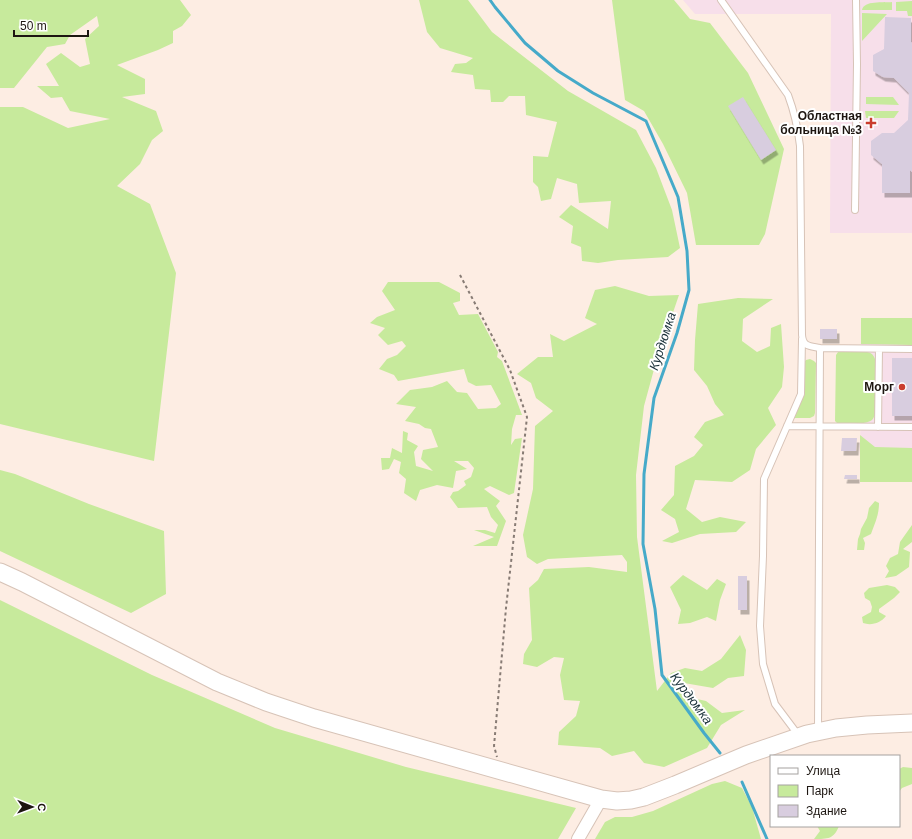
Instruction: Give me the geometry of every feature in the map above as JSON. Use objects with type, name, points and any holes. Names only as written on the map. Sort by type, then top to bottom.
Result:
[{"type":"main road","points":[[0,572],[217,682],[266,702],[314,718],[601,799],[618,801],[631,800],[644,796],[675,785],[746,755],[807,734],[836,728],[912,723]]},
{"type":"street","points":[[578,839],[601,799]]},
{"type":"lane","points":[[721,0],[788,95],[792,104],[800,146],[802,339],[801,394],[764,479],[760,626],[763,664],[775,704],[799,736]]},
{"type":"lane","points":[[855,210],[857,64],[856,0]]},
{"type":"lane","points":[[802,339],[804,344],[820,348],[912,349]]},
{"type":"lane","points":[[818,732],[820,348]]},
{"type":"lane","points":[[878,427],[879,349]]},
{"type":"lane","points":[[787,426],[912,427]]},
{"type":"path","points":[[460,275],[510,370],[527,416],[506,608],[494,746],[501,771]]},
{"type":"shaded area","name":"Областная больница №3","points":[[683,0],[912,0],[912,233],[830,233],[831,14],[695,14]]},
{"type":"shaded area","points":[[861,318],[912,318],[912,482],[860,482]]},
{"type":"green space","points":[[0,0],[180,0],[191,15],[182,26],[173,31],[173,43],[117,65],[145,79],[145,94],[122,97],[156,111],[163,131],[152,140],[140,164],[117,186],[150,204],[176,273],[154,461],[0,424],[0,107],[23,107],[68,128],[110,119],[70,111],[62,97],[51,98],[37,86],[59,86],[46,64],[61,53],[80,67],[90,64],[85,39],[99,26],[97,16],[70,35],[65,44],[47,47],[14,88],[0,88]]},
{"type":"green space","points":[[419,0],[468,0],[492,32],[568,91],[636,130],[656,168],[672,210],[680,248],[668,257],[618,260],[598,263],[582,261],[581,247],[571,243],[573,226],[559,217],[571,205],[608,229],[611,201],[579,203],[577,184],[557,178],[551,199],[541,201],[538,187],[533,182],[533,156],[548,157],[557,122],[526,115],[525,96],[509,96],[503,102],[491,102],[490,90],[475,89],[473,75],[451,72],[455,64],[466,63],[473,58],[440,48],[427,32]]},
{"type":"green space","points":[[612,0],[674,0],[690,19],[710,23],[748,73],[784,149],[765,234],[759,245],[696,245],[687,193],[663,144],[644,111],[625,100]]},
{"type":"green space","points":[[912,1],[912,16],[908,16],[907,11],[896,11],[896,2]]},
{"type":"green space","points":[[892,2],[892,10],[862,10],[863,7],[870,3]]},
{"type":"green space","points":[[862,13],[887,14],[862,41]]},
{"type":"green space","points":[[866,97],[893,97],[899,105],[866,104]]},
{"type":"green space","points":[[865,111],[899,111],[894,118],[866,118]]},
{"type":"green space","points":[[388,282],[439,282],[460,293],[460,301],[453,303],[459,315],[478,314],[498,352],[497,357],[502,361],[522,415],[516,415],[512,429],[511,445],[515,439],[522,438],[514,493],[509,495],[490,486],[484,489],[500,501],[496,506],[506,521],[497,546],[473,546],[494,537],[474,530],[485,530],[495,533],[498,525],[491,517],[487,507],[458,508],[450,497],[453,492],[458,491],[466,485],[464,481],[471,477],[474,468],[468,461],[454,461],[467,469],[456,471],[453,488],[437,485],[420,490],[416,501],[404,493],[406,479],[399,473],[401,462],[394,459],[389,469],[382,470],[381,458],[390,458],[392,448],[402,453],[403,431],[408,433],[407,440],[418,446],[414,452],[416,466],[433,471],[421,459],[423,450],[438,447],[431,429],[425,428],[419,424],[405,421],[416,407],[396,404],[410,390],[432,387],[447,381],[457,392],[467,393],[478,409],[496,408],[501,404],[491,385],[476,386],[468,382],[464,369],[398,381],[394,375],[379,369],[387,359],[397,355],[406,346],[402,341],[388,345],[378,335],[385,328],[370,323],[377,317],[395,310],[382,291]]},
{"type":"green space","points":[[615,286],[649,296],[679,295],[656,362],[644,406],[636,475],[637,537],[657,691],[671,673],[685,668],[702,671],[721,659],[740,635],[746,650],[744,676],[728,678],[713,688],[684,683],[688,697],[706,701],[722,713],[745,710],[721,725],[707,748],[664,767],[644,763],[634,751],[612,756],[600,748],[558,745],[559,732],[576,716],[580,701],[564,700],[560,675],[564,658],[554,657],[537,667],[523,664],[524,654],[532,640],[529,588],[538,580],[544,569],[589,567],[627,572],[627,562],[622,555],[548,559],[537,564],[527,557],[523,535],[533,489],[535,426],[553,411],[536,398],[531,383],[517,374],[538,357],[553,357],[550,334],[564,341],[597,324],[585,318],[595,290]]},
{"type":"green space","points":[[738,298],[773,299],[743,319],[742,341],[757,352],[770,346],[771,328],[781,324],[784,367],[782,387],[768,408],[776,425],[756,449],[750,470],[732,482],[695,480],[686,509],[702,522],[720,517],[746,522],[736,532],[700,534],[672,543],[662,541],[679,532],[675,519],[661,510],[674,495],[675,466],[694,456],[703,445],[694,437],[705,422],[724,415],[715,404],[707,386],[694,370],[698,304]]},
{"type":"green space","points":[[861,318],[912,318],[912,345],[861,344]]},
{"type":"green space","points":[[841,351],[867,352],[872,354],[875,359],[875,414],[873,419],[869,422],[850,424],[837,423],[835,421],[836,355]]},
{"type":"green space","points":[[810,359],[816,363],[815,413],[814,416],[810,418],[793,418],[804,393],[804,362]]},
{"type":"green space","points":[[860,435],[875,447],[912,448],[912,482],[860,482]]},
{"type":"green space","points":[[0,470],[15,474],[89,504],[164,531],[166,594],[131,613],[0,551]]},
{"type":"green space","points":[[875,501],[879,503],[879,507],[874,526],[871,534],[863,538],[865,543],[864,550],[857,550],[861,529],[867,518],[869,508]]},
{"type":"green space","points":[[912,525],[912,542],[903,549],[910,552],[909,567],[896,576],[885,578],[889,571],[886,566],[890,558],[898,554],[900,542]]},
{"type":"green space","points":[[683,575],[707,590],[717,579],[726,584],[720,600],[716,621],[707,617],[690,623],[678,624],[681,610],[670,587]]},
{"type":"green space","points":[[887,585],[895,587],[900,592],[879,609],[879,612],[886,616],[876,623],[863,623],[862,617],[871,612],[872,607],[870,601],[865,598],[864,593],[869,588]]},
{"type":"green space","points":[[0,600],[152,675],[275,728],[406,767],[576,808],[558,839],[0,839]]},
{"type":"green space","points":[[903,767],[912,768],[912,784],[902,788],[900,791],[900,768]]},
{"type":"green space","points":[[725,781],[742,788],[752,807],[761,839],[595,839],[605,822],[615,817],[632,817],[653,811],[712,784]]},
{"type":"green space","points":[[818,827],[838,827],[833,836],[823,839],[814,839],[820,831]]},
{"type":"building","points":[[885,17],[911,18],[912,172],[910,170],[910,193],[882,193],[882,164],[871,155],[871,141],[882,133],[894,133],[908,120],[909,93],[894,78],[883,77],[873,71],[873,55],[884,49]]},
{"type":"building","points":[[743,97],[776,150],[761,160],[728,106]]},
{"type":"building","points":[[820,329],[837,329],[837,339],[820,339]]},
{"type":"building","name":"Морг","points":[[892,358],[912,358],[912,416],[892,416]]},
{"type":"building","points":[[842,438],[857,438],[856,451],[841,451]]},
{"type":"building","points":[[845,475],[857,475],[857,479],[844,479]]},
{"type":"building","points":[[738,576],[747,576],[747,610],[738,610]]},
{"type":"waterway","name":"Курдюмка","points":[[490,0],[525,43],[558,71],[593,93],[646,121],[678,197],[687,251],[689,290],[677,333],[654,398],[644,474],[643,544],[655,609],[662,675],[720,753]]},
{"type":"waterway","name":"Курдюмка","points":[[742,782],[767,839]]},
{"type":"place","name":"Областная больница №3","points":[[871,123]]},
{"type":"place","name":"Морг","points":[[902,387]]}]
